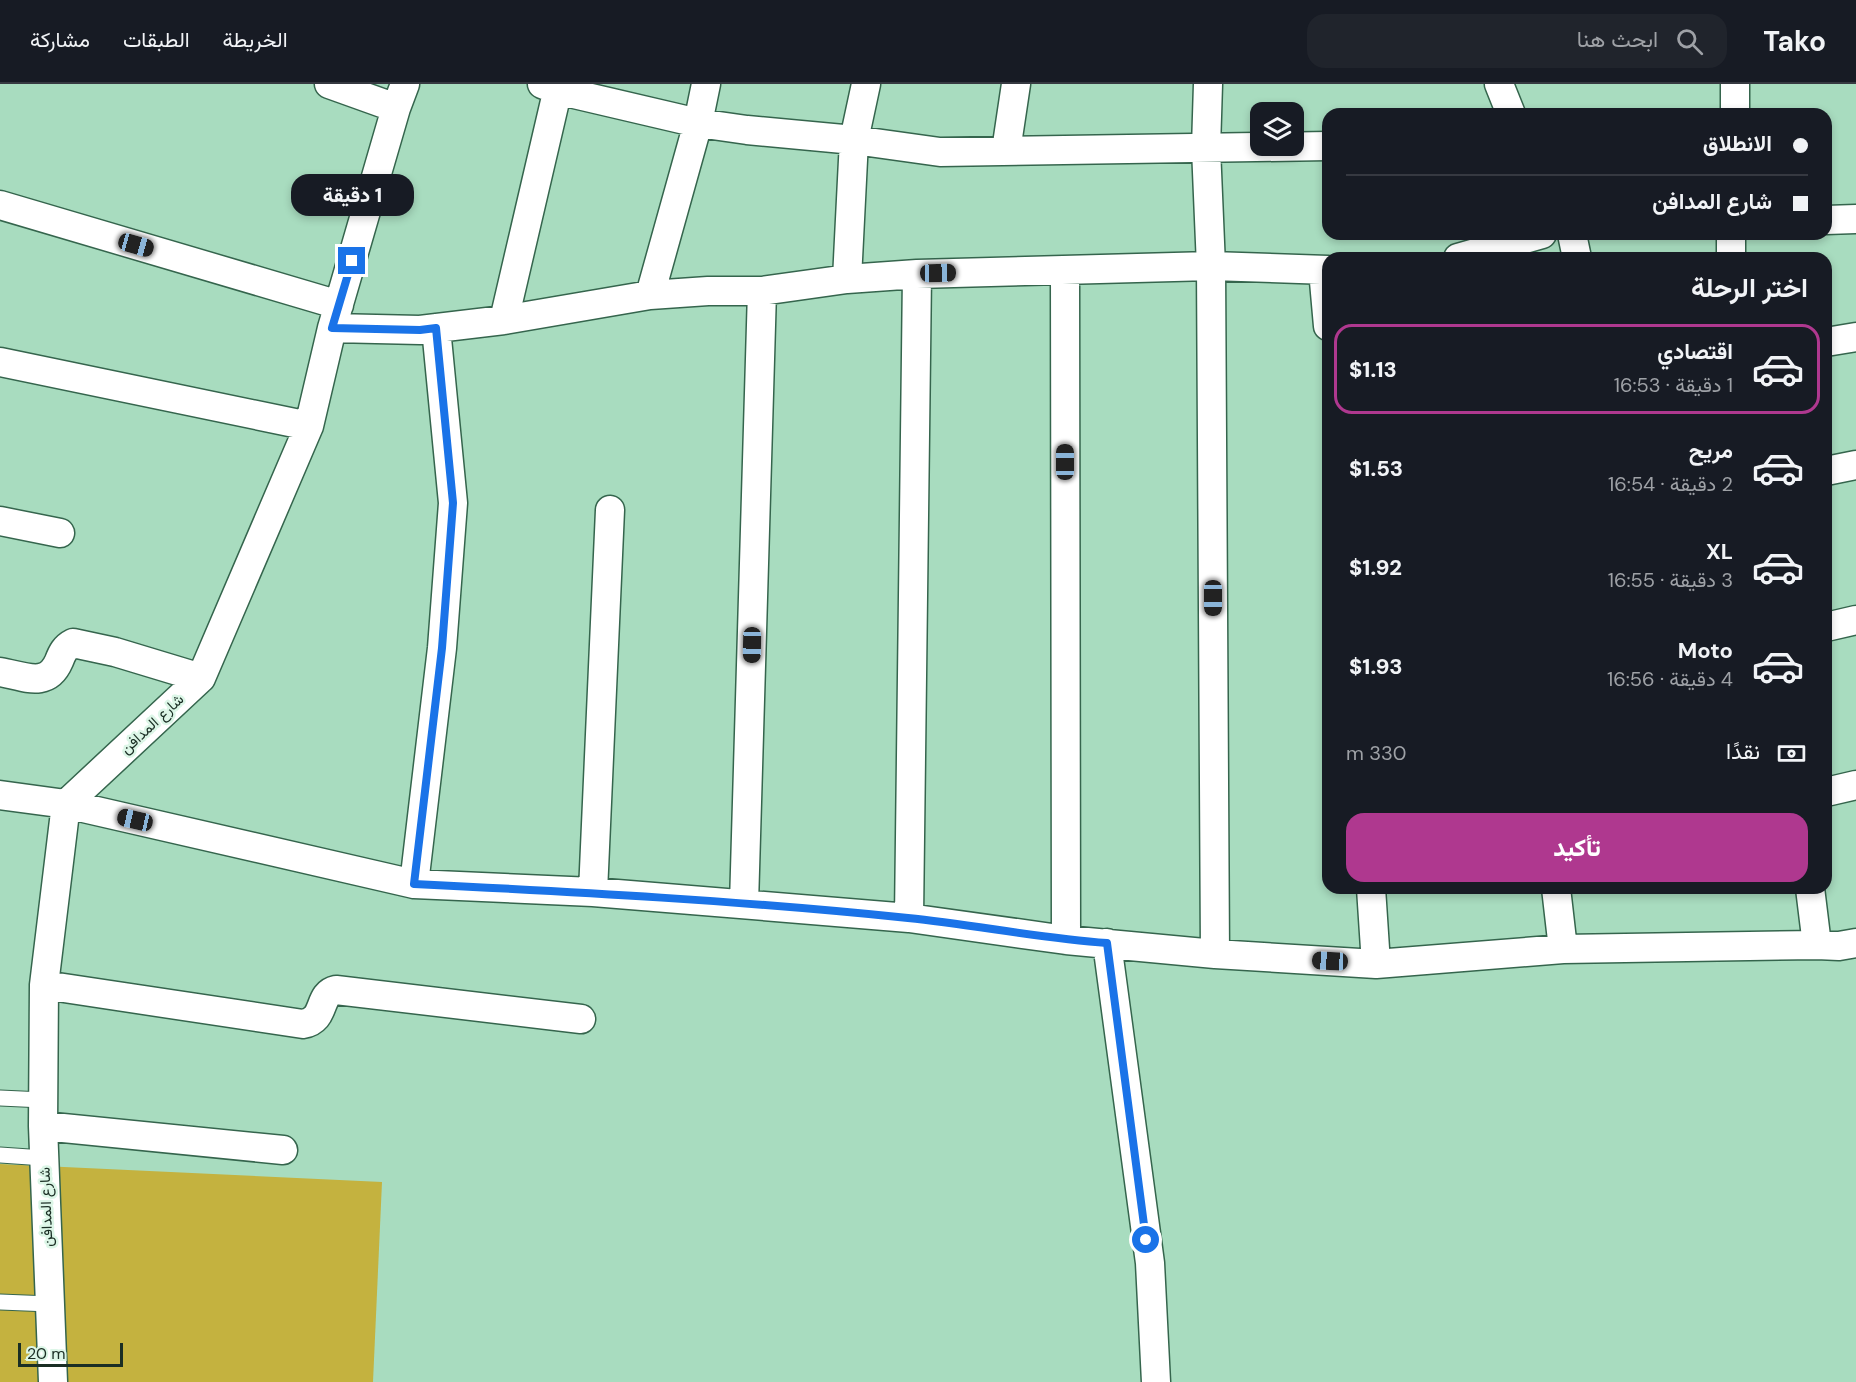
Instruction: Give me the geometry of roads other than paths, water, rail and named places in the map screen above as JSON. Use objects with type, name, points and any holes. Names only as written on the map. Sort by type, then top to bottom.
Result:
[{"type":"street","points":[[329,84],[401,96]]},
{"type":"street","points":[[650,295],[698,123],[706,84]]},
{"type":"street","points":[[847,279],[854,140],[866,84]]},
{"type":"street","points":[[1006,151],[1016,84]]},
{"type":"street","points":[[1208,84],[1206,148],[1211,266],[1215,954]]},
{"type":"street","points":[[1498,84],[1508,108]]},
{"type":"street","points":[[1735,84],[1735,108]]},
{"type":"street","points":[[504,320],[553,86],[698,123],[940,152],[1322,146]]},
{"type":"street","name":"شارع المدافن","points":[[53,1382],[44,1158],[44,986],[66,804],[201,678],[309,426],[336,317],[401,96]]},
{"type":"street","points":[[0,205],[336,317],[420,330],[504,320],[650,295],[708,291],[762,291],[847,279],[917,274],[1211,266],[1322,270]]},
{"type":"street","points":[[1832,220],[1856,219]]},
{"type":"street","points":[[1479,252],[1521,240]]},
{"type":"street","points":[[1065,271],[1066,940]]},
{"type":"street","points":[[909,918],[917,274]]},
{"type":"street","points":[[744,904],[762,291]]},
{"type":"street","points":[[414,884],[442,648],[453,503],[436,328]]},
{"type":"street","points":[[1832,341],[1856,337]]},
{"type":"street","points":[[0,362],[309,426]]},
{"type":"street","points":[[1832,470],[1856,465]]},
{"type":"street","points":[[593,892],[610,510]]},
{"type":"street","points":[[0,521],[60,533]]},
{"type":"street","points":[[1832,626],[1856,620]]},
{"type":"street","points":[[0,672],[38,679],[45,678],[51,675],[67,646],[73,643],[115,652],[201,678]]},
{"type":"street","points":[[1832,791],[1856,785]]},
{"type":"street","points":[[0,795],[66,804],[414,884],[593,892],[909,918],[1066,940],[1215,954],[1376,964],[1563,949],[1839,946],[1856,943]]},
{"type":"street","points":[[1371,894],[1376,964]]},
{"type":"street","points":[[1557,894],[1563,949]]},
{"type":"street","points":[[1811,894],[1817,945]]},
{"type":"street","points":[[1107,943],[1149,1263],[1156,1382]]},
{"type":"street","points":[[44,986],[303,1024],[312,1023],[326,997],[336,990],[581,1019]]},
{"type":"street","points":[[43,1113],[283,1150]]},
{"type":"lane","points":[[0,1098],[43,1113]]},
{"type":"lane","points":[[0,1155],[44,1158]]},
{"type":"lane","points":[[0,1302],[50,1304]]}]
